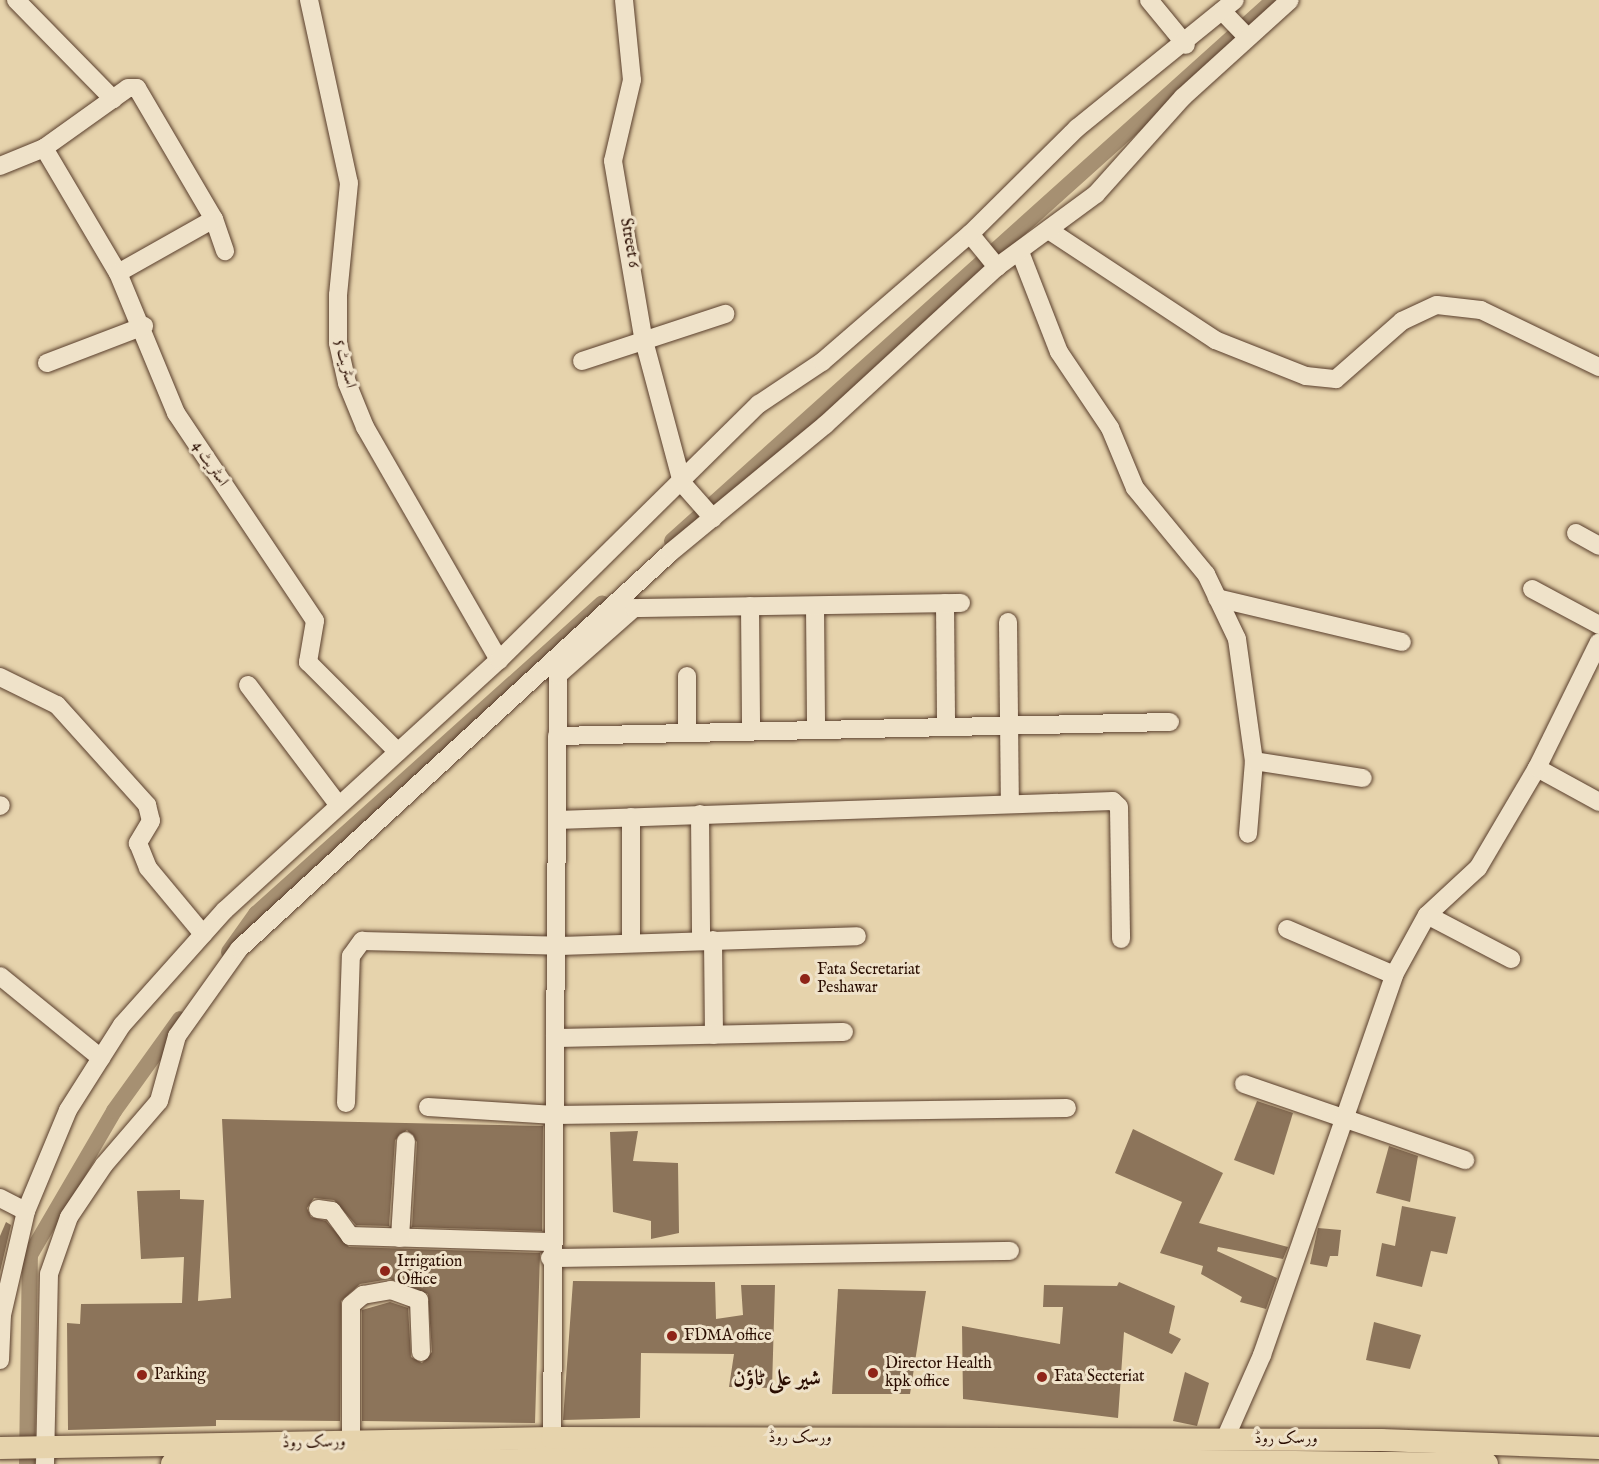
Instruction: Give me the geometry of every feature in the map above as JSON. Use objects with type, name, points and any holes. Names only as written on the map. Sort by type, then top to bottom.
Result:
[{"type":"main road","name":"ورسک روڈ","points":[[172,1464],[321,1455],[552,1448],[1225,1439],[1341,1450],[1510,1454],[1599,1448]]},
{"type":"main road","name":"ورسک روڈ","points":[[0,1448],[42,1452],[321,1455],[351,1442],[552,1448],[698,1461],[1288,1462],[1341,1450],[1392,1462],[1486,1464]]},
{"type":"street","points":[[16,0],[113,99]]},
{"type":"street","name":"اسٹریٹ 5","points":[[309,0],[349,183],[338,296],[338,343],[347,383],[365,427],[499,660]]},
{"type":"street","name":"Street 6","points":[[624,0],[632,80],[613,161],[643,337],[682,484]]},
{"type":"street","points":[[1149,0],[1186,45]]},
{"type":"street","points":[[42,1452],[49,1274],[69,1217],[104,1165],[159,1101],[177,1036],[197,1006],[271,915],[712,517],[825,425],[997,267],[1050,231],[1096,194],[1183,97],[1290,0]]},
{"type":"street","points":[[0,1360],[2,1316],[26,1211],[68,1110],[122,1024],[203,934],[337,803],[398,752],[499,660],[682,484],[759,404],[822,362],[970,234],[1077,128],[1186,45],[1227,8],[1248,37]]},
{"type":"street","points":[[0,166],[44,148],[128,88],[142,94],[214,219],[225,251]]},
{"type":"street","name":"اسٹریٹ 4","points":[[44,148],[118,273],[144,326],[176,413],[315,621],[308,662],[398,752]]},
{"type":"street","points":[[118,273],[214,219]]},
{"type":"street","points":[[1050,231],[1215,340],[1306,376],[1335,379],[1402,321],[1437,305],[1481,310],[1599,366]]},
{"type":"street","points":[[970,234],[997,267]]},
{"type":"street","points":[[1020,252],[1059,352],[1110,428],[1136,488],[1206,574],[1237,639],[1254,761],[1248,834]]},
{"type":"street","points":[[582,361],[643,337],[725,314]]},
{"type":"street","points":[[47,363],[144,326]]},
{"type":"street","points":[[682,484],[712,517]]},
{"type":"street","points":[[1576,532],[1599,546]]},
{"type":"street","points":[[1532,589],[1599,625]]},
{"type":"street","points":[[1217,598],[1402,642]]},
{"type":"street","points":[[552,1448],[550,1250],[555,1115],[555,1038],[560,946],[557,736],[561,669],[634,608],[953,603],[946,727]]},
{"type":"street","points":[[750,606],[751,732]]},
{"type":"street","points":[[815,606],[816,730]]},
{"type":"street","points":[[1008,622],[1010,802]]},
{"type":"street","points":[[1225,1439],[1262,1355],[1394,975],[1427,915],[1478,868],[1537,768],[1599,642]]},
{"type":"street","points":[[687,676],[687,733]]},
{"type":"street","points":[[0,677],[57,705],[147,805],[151,821],[138,843],[148,868],[203,934]]},
{"type":"street","points":[[248,684],[337,803]]},
{"type":"street","points":[[557,736],[1170,722]]},
{"type":"street","points":[[1254,761],[1363,778]]},
{"type":"street","points":[[1537,768],[1599,802]]},
{"type":"street","points":[[557,820],[1010,802],[1116,803],[1121,939]]},
{"type":"street","points":[[700,814],[714,1035]]},
{"type":"street","points":[[631,817],[631,943]]},
{"type":"street","points":[[1427,915],[1511,959]]},
{"type":"street","points":[[1287,929],[1394,975]]},
{"type":"street","points":[[346,1103],[354,946],[362,941],[560,946],[857,936]]},
{"type":"street","points":[[0,976],[101,1058]]},
{"type":"street","points":[[555,1038],[844,1032]]},
{"type":"street","points":[[1244,1084],[1466,1160]]},
{"type":"street","points":[[428,1107],[555,1115],[1067,1108]]},
{"type":"street","points":[[400,1238],[406,1141]]},
{"type":"street","points":[[0,1198],[26,1211]]},
{"type":"street","points":[[318,1209],[332,1211],[350,1236],[550,1250],[1010,1251]]},
{"type":"street","points":[[351,1442],[351,1305],[363,1295],[391,1290],[419,1300],[421,1352]]},
{"type":"building","points":[[1257,1101],[1293,1113],[1274,1175],[1234,1160]]},
{"type":"building","name":"Irrigation Office","points":[[222,1119],[543,1126],[542,1231],[412,1227],[417,1142],[407,1130],[395,1140],[389,1226],[356,1225],[334,1200],[314,1198],[307,1208],[311,1217],[326,1221],[349,1247],[540,1253],[535,1423],[362,1421],[362,1310],[390,1302],[408,1308],[411,1357],[422,1363],[432,1352],[428,1294],[390,1279],[360,1284],[341,1301],[340,1421],[216,1420],[216,1426],[68,1430],[67,1323],[80,1324],[81,1304],[182,1303],[184,1257],[141,1259],[137,1191],[180,1190],[180,1199],[204,1200],[198,1301],[231,1298]]},
{"type":"building","points":[[1133,1129],[1223,1173],[1199,1223],[1288,1247],[1283,1259],[1218,1247],[1217,1251],[1277,1278],[1266,1309],[1240,1302],[1242,1297],[1201,1274],[1203,1266],[1160,1253],[1182,1202],[1115,1173]]},
{"type":"building","points":[[638,1131],[633,1161],[678,1163],[679,1233],[651,1239],[651,1221],[613,1212],[610,1132]]},
{"type":"building","points":[[1389,1146],[1418,1156],[1410,1202],[1376,1193]]},
{"type":"building","points":[[1402,1206],[1456,1217],[1447,1254],[1431,1251],[1422,1287],[1376,1276],[1382,1243],[1395,1246]]},
{"type":"building","points":[[6,1222],[11,1225],[0,1272],[0,1236]]},
{"type":"building","points":[[1318,1228],[1341,1230],[1338,1256],[1330,1256],[1327,1267],[1310,1264]]},
{"type":"building","name":"FDMA office","points":[[573,1281],[715,1282],[716,1319],[743,1315],[741,1285],[775,1285],[772,1388],[729,1387],[734,1354],[641,1353],[640,1418],[563,1420]]},
{"type":"building","name":"Fata Secteriat","points":[[1119,1282],[1175,1306],[1169,1333],[1181,1339],[1172,1354],[1124,1332],[1118,1418],[963,1399],[962,1326],[1060,1344],[1063,1307],[1043,1307],[1044,1285],[1117,1286]]},
{"type":"building","points":[[838,1289],[926,1291],[910,1394],[832,1394]]},
{"type":"building","points":[[1374,1322],[1421,1335],[1410,1369],[1366,1360]]},
{"type":"building","points":[[1185,1372],[1209,1383],[1197,1426],[1173,1421]]},
{"type":"waterway","points":[[672,541],[1274,0]]},
{"type":"waterway","points":[[229,952],[256,914],[602,604]]},
{"type":"waterway","points":[[27,1464],[30,1255],[114,1111],[180,1019]]},
{"type":"place","name":"Fata Secretariat Peshawar","points":[[805,979]]},
{"type":"place","name":"Irrigation Office","points":[[385,1271]]},
{"type":"place","name":"FDMA office","points":[[672,1336]]},
{"type":"place","name":"Director Health kpk office","points":[[873,1373]]},
{"type":"place","name":"Parking","points":[[142,1375]]},
{"type":"place","name":"Fata Secteriat","points":[[1042,1377]]},
{"type":"district","name":"شیر علی ٹاؤن","points":[[777,1380]]}]
